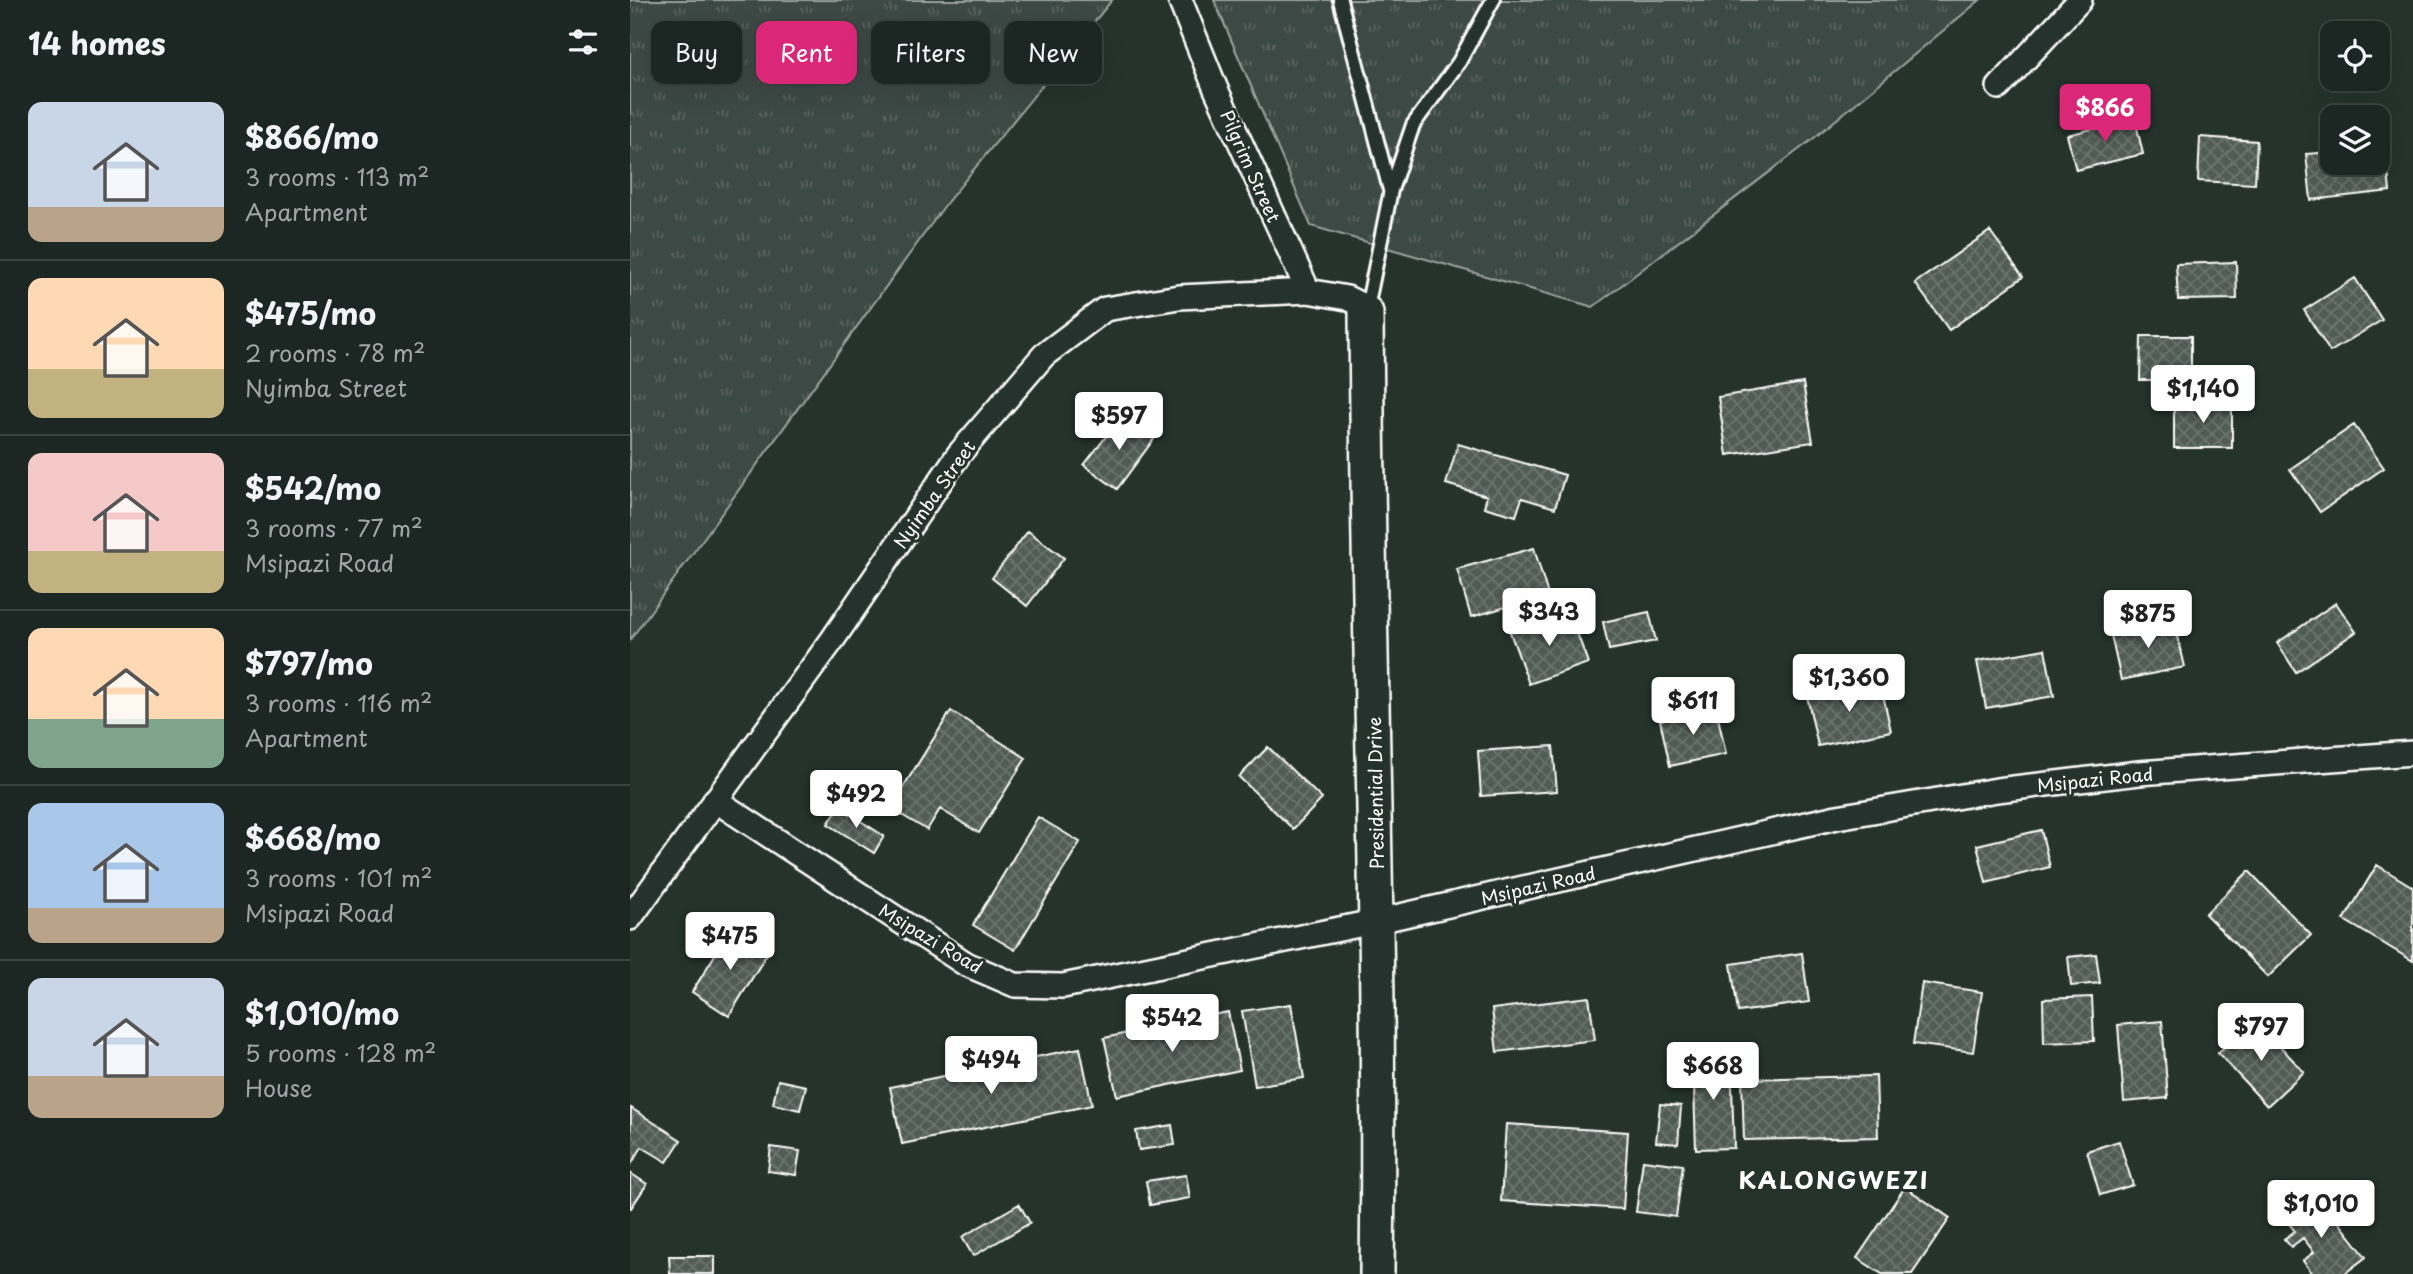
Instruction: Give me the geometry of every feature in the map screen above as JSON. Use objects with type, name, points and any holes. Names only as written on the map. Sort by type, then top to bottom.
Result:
[{"type":"street","name":"Pilgrim Street","points":[[1180,0],[1215,87],[1308,291]]},
{"type":"street","points":[[1999,87],[2080,0]]},
{"type":"street","name":"Nyimba Street","points":[[630,918],[833,639],[960,454],[1044,355],[1105,309],[1179,297],[1308,291],[1347,299],[1359,304],[1366,313]]},
{"type":"street","name":"Presidential Drive","points":[[1366,313],[1378,921],[1377,1274]]},
{"type":"street","name":"Msipazi Road","points":[[715,800],[966,964],[1015,985],[1063,986],[1378,921],[1837,817],[1997,790],[2139,773],[2413,753]]},
{"type":"lane","points":[[1340,0],[1391,190]]},
{"type":"lane","points":[[1366,313],[1391,190],[1413,125],[1459,62],[1493,0]]},
{"type":"green space","points":[[630,0],[1112,0],[1095,21],[1004,21],[1004,84],[1043,84],[948,201],[630,640]]},
{"type":"green space","points":[[1214,0],[1980,0],[1814,138],[1593,307],[1311,226]]},
{"type":"building","points":[[2135,119],[2143,154],[2076,170],[2067,135]]},
{"type":"building","points":[[2200,137],[2257,141],[2255,184],[2198,181]]},
{"type":"building","points":[[2320,153],[2320,175],[2388,175],[2390,191],[2311,200],[2306,154]]},
{"type":"building","points":[[1990,231],[2023,277],[1949,330],[1915,283]]},
{"type":"building","points":[[2236,262],[2237,299],[2178,300],[2176,264]]},
{"type":"building","points":[[2355,278],[2382,320],[2330,352],[2304,310]]},
{"type":"building","points":[[2141,336],[2191,336],[2191,380],[2140,380]]},
{"type":"building","points":[[1803,383],[1813,442],[1727,455],[1718,397]]},
{"type":"building","points":[[2174,402],[2232,403],[2232,448],[2174,448]]},
{"type":"building","points":[[1122,416],[1154,439],[1117,489],[1084,465]]},
{"type":"building","points":[[2354,425],[2384,468],[2320,512],[2290,469]]},
{"type":"building","points":[[1458,444],[1565,475],[1555,508],[1522,498],[1516,516],[1484,507],[1487,496],[1446,484]]},
{"type":"building","points":[[1028,531],[1064,558],[1027,606],[992,578]]},
{"type":"building","points":[[1534,548],[1548,595],[1471,617],[1457,569]]},
{"type":"building","points":[[2336,603],[2356,632],[2296,672],[2277,643]]},
{"type":"building","points":[[1569,611],[1588,663],[1529,684],[1510,632]]},
{"type":"building","points":[[1649,612],[1656,641],[1609,650],[1603,622]]},
{"type":"building","points":[[2174,620],[2185,667],[2121,680],[2111,635]]},
{"type":"building","points":[[2045,649],[2054,696],[1986,708],[1977,661]]},
{"type":"building","points":[[1880,681],[1891,731],[1818,746],[1807,696]]},
{"type":"building","points":[[1716,708],[1726,754],[1670,766],[1660,720]]},
{"type":"building","points":[[951,711],[1026,758],[979,833],[940,809],[927,830],[890,808]]},
{"type":"building","points":[[1553,746],[1557,791],[1481,796],[1478,751]]},
{"type":"building","points":[[1268,747],[1322,799],[1293,829],[1239,777]]},
{"type":"building","points":[[839,807],[884,836],[874,853],[828,824]]},
{"type":"building","points":[[1038,817],[1080,842],[1015,950],[973,925]]},
{"type":"building","points":[[2041,830],[2050,867],[1986,883],[1977,845]]},
{"type":"building","points":[[2377,865],[2413,887],[2413,961],[2344,920]]},
{"type":"building","points":[[2249,871],[2311,935],[2268,977],[2205,914]]},
{"type":"building","points":[[731,929],[768,952],[729,1016],[692,992]]},
{"type":"building","points":[[1802,953],[1809,1002],[1738,1012],[1731,964]]},
{"type":"building","points":[[2096,954],[2100,983],[2071,986],[2068,957]]},
{"type":"building","points":[[1922,983],[1982,992],[1973,1052],[1913,1044]]},
{"type":"building","points":[[1589,997],[1595,1040],[1497,1052],[1492,1009]]},
{"type":"building","points":[[2092,997],[2094,1041],[2044,1043],[2043,999]]},
{"type":"building","points":[[1291,1004],[1304,1078],[1255,1086],[1242,1011]]},
{"type":"building","points":[[1228,1012],[1240,1070],[1117,1096],[1104,1038]]},
{"type":"building","points":[[2255,1019],[2304,1072],[2267,1106],[2218,1053]]},
{"type":"building","points":[[2162,1021],[2168,1098],[2124,1102],[2118,1025]]},
{"type":"building","points":[[1080,1048],[1092,1105],[902,1144],[890,1087]]},
{"type":"building","points":[[1731,1055],[1734,1148],[1696,1149],[1693,1056]]},
{"type":"building","points":[[1876,1076],[1878,1137],[1744,1140],[1742,1079]]},
{"type":"building","points":[[778,1080],[806,1086],[800,1110],[773,1104]]},
{"type":"building","points":[[1660,1104],[1681,1106],[1678,1144],[1656,1142]]},
{"type":"building","points":[[631,1108],[681,1140],[667,1162],[642,1147],[630,1166]]},
{"type":"building","points":[[1506,1124],[1628,1132],[1623,1209],[1501,1201]]},
{"type":"building","points":[[1172,1125],[1175,1145],[1139,1150],[1136,1131]]},
{"type":"building","points":[[2119,1141],[2133,1185],[2100,1195],[2087,1151]]},
{"type":"building","points":[[771,1147],[800,1151],[796,1175],[768,1171]]},
{"type":"building","points":[[1643,1160],[1683,1165],[1676,1217],[1636,1212]]},
{"type":"building","points":[[630,1173],[647,1184],[631,1208],[630,1208]]},
{"type":"building","points":[[1186,1175],[1190,1198],[1150,1205],[1146,1181]]},
{"type":"building","points":[[1905,1187],[1950,1218],[1912,1274],[1882,1274],[1857,1258]]},
{"type":"building","points":[[2300,1194],[2324,1224],[2334,1216],[2366,1257],[2344,1274],[2313,1274],[2303,1261],[2314,1252],[2303,1238],[2291,1247],[2284,1239],[2295,1231],[2278,1210]]},
{"type":"building","points":[[1019,1204],[1030,1223],[973,1256],[962,1237]]},
{"type":"building","points":[[669,1256],[715,1256],[715,1274],[670,1274]]},
{"type":"district","name":"KALONGWEZI","points":[[1834,1179]]}]
